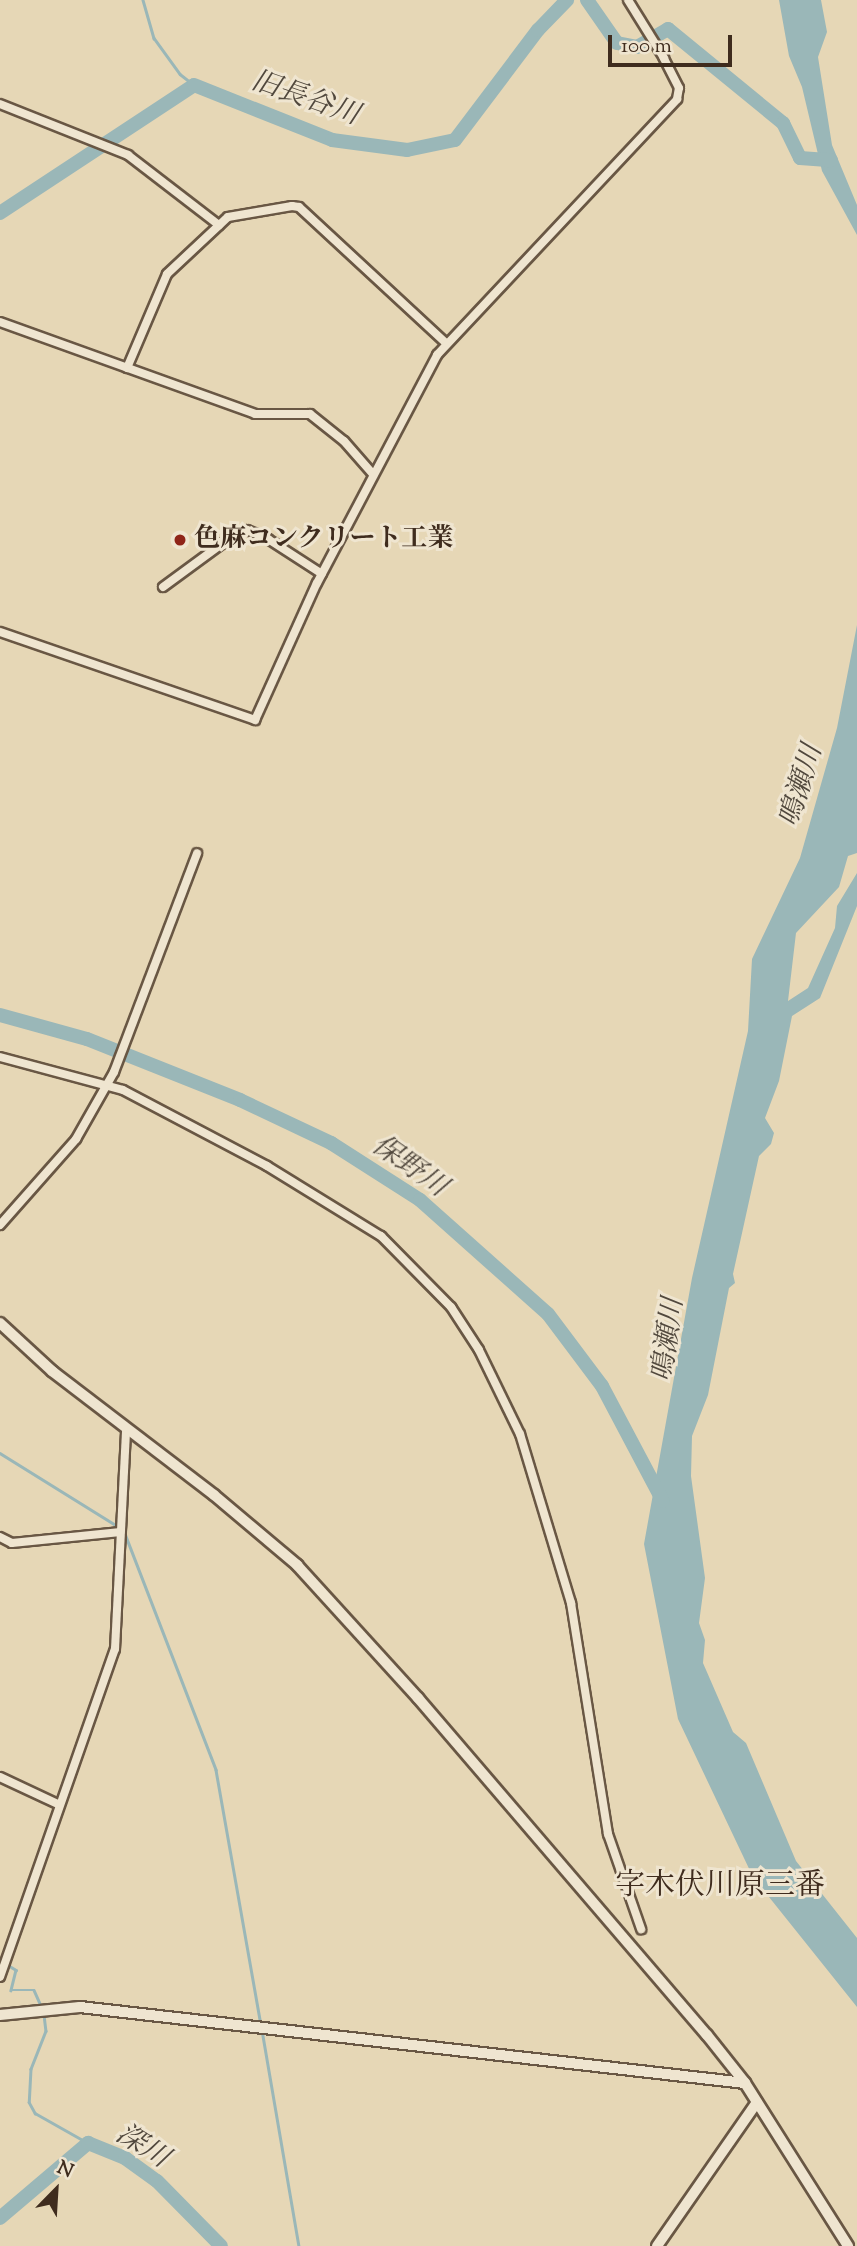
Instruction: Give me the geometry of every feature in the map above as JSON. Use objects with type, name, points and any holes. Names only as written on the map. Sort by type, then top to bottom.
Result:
[{"type":"street","points":[[0,632],[255,720],[372,473],[446,343],[677,99],[679,88],[628,0]]},
{"type":"street","points":[[0,104],[128,155],[219,225]]},
{"type":"street","points":[[127,368],[167,274],[219,225],[238,214],[299,207],[446,343]]},
{"type":"street","points":[[0,322],[264,417],[310,414],[344,442],[372,473]]},
{"type":"street","points":[[163,587],[237,532],[247,530],[268,539],[322,575]]},
{"type":"street","points":[[0,1225],[76,1139],[107,1086],[197,853]]},
{"type":"street","points":[[0,1058],[107,1086],[221,1142],[361,1221],[418,1270],[451,1307],[479,1350],[520,1434],[571,1604],[608,1834],[641,1929]]},
{"type":"street","points":[[0,1323],[126,1430],[214,1495],[296,1565],[440,1724],[745,2083],[848,2246]]},
{"type":"street","points":[[2,1972],[58,1804],[115,1649],[126,1430]]},
{"type":"street","points":[[0,1537],[12,1543],[120,1532]]},
{"type":"street","points":[[0,1777],[58,1804]]},
{"type":"street","points":[[0,2015],[80,2007],[745,2083]]},
{"type":"street","points":[[657,2246],[757,2102]]},
{"type":"water","points":[[779,0],[821,0],[827,32],[818,57],[832,145],[857,205],[857,235],[822,171],[802,87],[789,56]]},
{"type":"water","points":[[857,625],[857,853],[848,856],[839,887],[796,933],[788,1001],[808,988],[835,928],[837,906],[857,873],[857,906],[820,998],[792,1016],[779,1081],[765,1118],[774,1133],[771,1144],[759,1156],[733,1274],[735,1283],[729,1288],[708,1395],[692,1436],[691,1476],[705,1578],[699,1623],[705,1640],[703,1663],[733,1732],[746,1743],[796,1861],[857,1938],[857,2007],[753,1877],[678,1719],[644,1544],[692,1278],[748,1031],[752,959],[800,858],[837,728]]},
{"type":"waterway","points":[[143,0],[154,38],[180,74],[194,85]]},
{"type":"waterway","name":"旧長谷川","points":[[0,213],[194,85],[332,140],[407,150],[455,140],[538,30],[567,0]]},
{"type":"waterway","name":"旧長谷川","points":[[587,0],[617,43],[637,47],[668,29],[783,123],[800,158],[831,160]]},
{"type":"waterway","name":"保野川","points":[[0,1015],[87,1039],[240,1100],[331,1143],[420,1200],[548,1314],[602,1386],[663,1501]]},
{"type":"waterway","points":[[0,1453],[119,1527]]},
{"type":"waterway","points":[[124,1531],[216,1770],[261,2024]]},
{"type":"waterway","points":[[0,1960],[16,1970],[11,1990],[34,1990],[42,2008]]},
{"type":"waterway","points":[[44,2015],[46,2031],[31,2069],[29,2102],[35,2113],[88,2143]]},
{"type":"waterway","points":[[262,2030],[299,2246]]},
{"type":"waterway","name":"深川","points":[[0,2218],[88,2143],[125,2158],[157,2181],[221,2246]]},
{"type":"place","name":"色麻コンクリート工業","points":[[180,540]]},
{"type":"district","name":"字木伏川原三番","points":[[720,1887]]},
{"type":"water label","name":"鳴瀬川","points":[[802,786]]},
{"type":"water label","name":"鳴瀬川","points":[[669,1340]]}]
